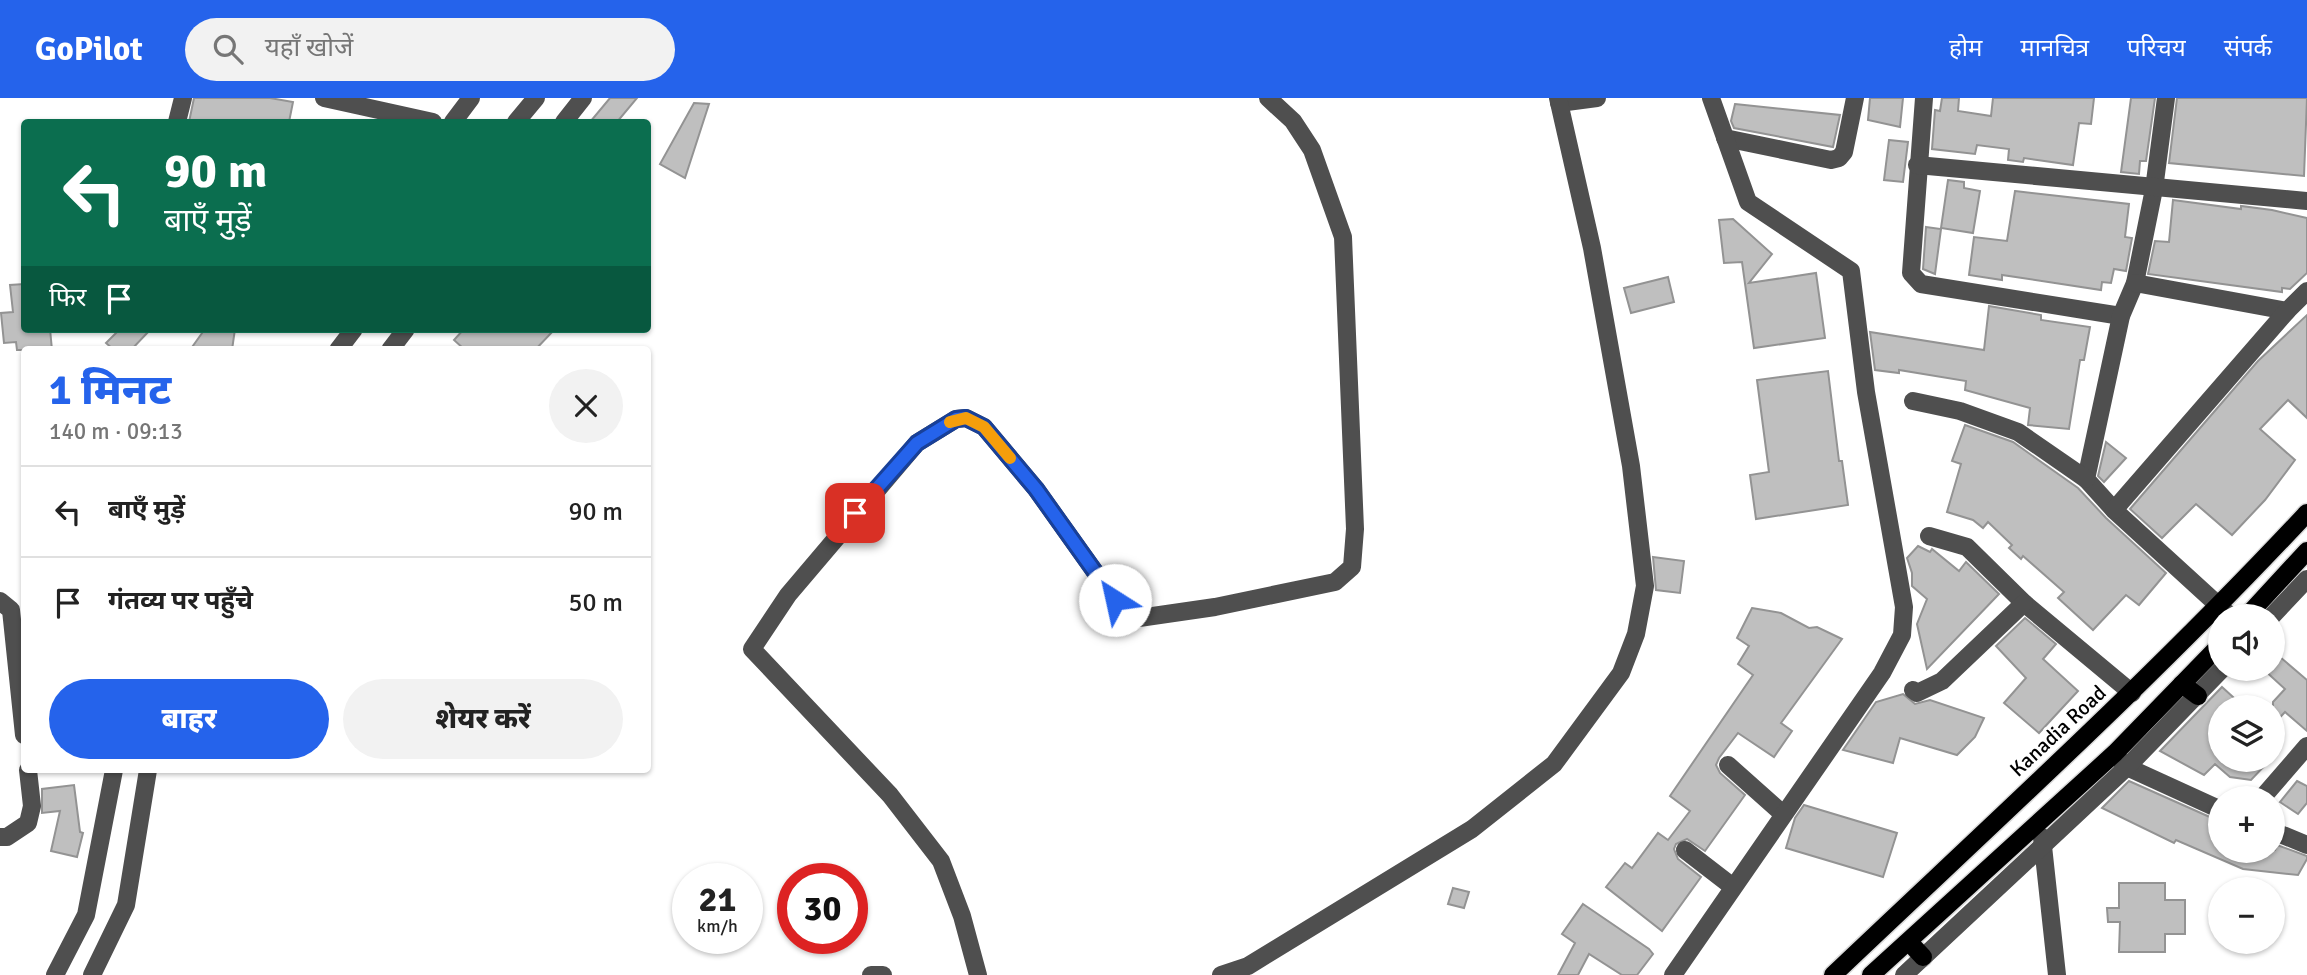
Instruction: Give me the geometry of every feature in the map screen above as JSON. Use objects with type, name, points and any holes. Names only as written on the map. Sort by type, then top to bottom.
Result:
[{"type":"main road","name":"Kanadia Road","points":[[2231,604],[2307,513]]},
{"type":"main road","points":[[2258,604],[2307,551]]},
{"type":"main road","name":"Kanadia Road","points":[[1833,975],[2132,693],[2208,626]]},
{"type":"main road","points":[[1871,975],[2037,825],[2121,760],[2182,684],[2208,657]]},
{"type":"main road","points":[[2182,684],[2197,696]]},
{"type":"main road","points":[[1909,942],[1923,957]]},
{"type":"street","points":[[178,119],[183,98]]},
{"type":"street","points":[[324,98],[418,119]]},
{"type":"street","points":[[455,119],[471,98]]},
{"type":"street","points":[[518,119],[536,98]]},
{"type":"street","points":[[566,119],[583,98]]},
{"type":"street","points":[[978,975],[962,916],[941,861],[890,795],[752,649],[788,595],[908,453],[917,443],[956,419],[966,418],[984,427],[1036,489],[1115,600],[1139,618],[1215,607],[1335,582],[1352,567],[1355,529],[1343,237],[1312,150],[1293,121],[1268,98]]},
{"type":"street","points":[[1221,975],[1248,966],[1472,829],[1554,764],[1621,673],[1636,634],[1645,586],[1631,466],[1592,248],[1558,100],[1597,98]]},
{"type":"street","points":[[1673,975],[1882,673],[1902,635],[1904,607],[1866,391],[1852,271],[1748,202],[1711,98]]},
{"type":"street","points":[[1725,138],[1831,160],[1839,158],[1844,152],[1855,98]]},
{"type":"street","points":[[1924,98],[1911,273],[1921,284],[2121,316]]},
{"type":"street","points":[[2086,479],[2121,316],[2135,282],[2154,189],[2166,98]]},
{"type":"street","points":[[1917,166],[2307,201]]},
{"type":"street","points":[[2135,282],[2287,311]]},
{"type":"street","points":[[2114,510],[2307,291]]},
{"type":"street","points":[[1913,401],[1960,411],[2018,432],[2086,479],[2114,510],[2217,604]]},
{"type":"street","points":[[1929,536],[1968,547],[2024,603],[2132,693]]},
{"type":"street","points":[[2283,604],[2307,579]]},
{"type":"street","points":[[0,601],[11,610],[21,706]]},
{"type":"street","points":[[1913,690],[1917,693],[1928,690],[1942,681],[2024,603]]},
{"type":"street","points":[[1905,975],[2046,845],[2121,760],[2211,681]]},
{"type":"street","points":[[2272,786],[2307,746]]},
{"type":"street","points":[[2121,760],[2208,804]]},
{"type":"street","points":[[1728,765],[1783,814]]},
{"type":"street","points":[[0,837],[7,837],[28,823],[32,806],[28,773]]},
{"type":"street","points":[[55,975],[86,915],[113,773]]},
{"type":"street","points":[[92,975],[126,905],[148,773]]},
{"type":"street","points":[[2037,825],[2046,845],[2057,975]]},
{"type":"street","points":[[2285,836],[2307,845]]},
{"type":"street","points":[[1685,850],[1732,887]]},
{"type":"street","points":[[871,975],[883,975]]},
{"type":"building","points":[[194,98],[270,98],[293,102],[290,119],[190,119]]},
{"type":"building","points":[[610,98],[637,98],[620,119],[592,119]]},
{"type":"building","points":[[1870,98],[1903,98],[1900,127],[1868,120]]},
{"type":"building","points":[[1942,98],[1959,98],[1958,111],[1991,116],[1993,98],[2094,98],[2091,124],[2079,123],[2073,165],[2024,158],[2023,162],[2008,160],[2009,149],[1977,145],[1975,154],[1932,149],[1935,110],[1940,111]]},
{"type":"building","points":[[2131,98],[2155,98],[2146,161],[2140,161],[2139,174],[2121,172]]},
{"type":"building","points":[[2177,98],[2307,98],[2304,176],[2169,163]]},
{"type":"building","points":[[694,103],[709,104],[685,178],[660,164]]},
{"type":"building","points":[[1735,104],[1840,115],[1833,147],[1734,128],[1731,121]]},
{"type":"building","points":[[1889,140],[1908,142],[1903,182],[1884,180]]},
{"type":"building","points":[[1948,180],[1964,182],[1964,188],[1980,191],[1973,233],[1941,228]]},
{"type":"building","points":[[2015,191],[2129,204],[2125,237],[2132,238],[2126,271],[2114,269],[2111,283],[2102,282],[2101,290],[2002,275],[2002,280],[1969,275],[1974,237],[2007,241]]},
{"type":"building","points":[[2173,200],[2241,209],[2241,206],[2272,210],[2307,218],[2307,273],[2290,289],[2282,288],[2282,292],[2148,274],[2155,241],[2169,242]]},
{"type":"building","points":[[1733,219],[1772,254],[1749,283],[1816,273],[1825,338],[1754,348],[1742,262],[1724,263],[1719,220]]},
{"type":"building","points":[[1926,227],[1941,229],[1935,274],[1923,269]]},
{"type":"building","points":[[1668,277],[1674,302],[1631,313],[1624,288]]},
{"type":"building","points":[[21,284],[21,333],[50,333],[52,346],[21,346],[21,350],[17,350],[16,342],[4,343],[1,313],[13,312],[10,285]]},
{"type":"building","points":[[1989,306],[2041,315],[2041,320],[2090,327],[2084,360],[2080,360],[2069,429],[2028,425],[2030,408],[1965,390],[1966,381],[1899,370],[1899,373],[1875,370],[1870,332],[1984,350]]},
{"type":"building","points":[[2307,315],[2307,418],[2288,400],[2260,429],[2295,460],[2265,500],[2232,535],[2196,504],[2162,538],[2130,509],[2258,361]]},
{"type":"building","points":[[116,333],[147,333],[135,346],[109,346],[106,343]]},
{"type":"building","points":[[202,333],[234,333],[233,346],[193,346]]},
{"type":"building","points":[[460,333],[551,333],[539,346],[461,346],[454,340]]},
{"type":"building","points":[[1828,371],[1839,461],[1842,461],[1848,505],[1756,519],[1750,475],[1769,472],[1757,380]]},
{"type":"building","points":[[1965,425],[2013,442],[2078,488],[2106,518],[2166,573],[2139,605],[2126,595],[2093,630],[2058,598],[2064,592],[2023,556],[2021,559],[2009,548],[2012,545],[1988,522],[1983,528],[1973,520],[1947,512],[1961,464],[1952,461]]},
{"type":"building","points":[[2106,442],[2126,458],[2104,482],[2098,476]]},
{"type":"building","points":[[1918,546],[1930,552],[1932,549],[1959,571],[1966,562],[1999,594],[1927,669],[1917,624],[1927,599],[1912,586],[1912,573],[1907,558]]},
{"type":"building","points":[[1653,557],[1684,561],[1680,593],[1656,590]]},
{"type":"building","points":[[1752,608],[1781,613],[1809,628],[1817,627],[1842,639],[1781,723],[1792,731],[1774,757],[1738,733],[1719,758],[1716,765],[1720,773],[1745,795],[1705,851],[1687,839],[1676,844],[1674,849],[1678,859],[1701,877],[1662,931],[1606,887],[1625,863],[1632,868],[1658,833],[1668,840],[1690,811],[1670,796],[1753,675],[1738,664],[1749,646],[1737,638]]},
{"type":"building","points":[[2025,618],[2056,644],[2043,659],[2078,691],[2039,733],[2004,703],[2026,678],[1996,646]]},
{"type":"building","points":[[2285,661],[2307,680],[2307,731],[2285,712],[2285,695],[2279,695],[2285,689],[2276,681],[2285,681]]},
{"type":"building","points":[[2222,687],[2231,695],[2214,695]]},
{"type":"building","points":[[1903,694],[1915,704],[1930,700],[1984,718],[1975,737],[1957,755],[1900,738],[1893,763],[1843,750],[1876,702]]},
{"type":"building","points":[[2208,701],[2208,771],[2204,775],[2160,751]]},
{"type":"building","points":[[2224,772],[2259,772],[2251,780],[2230,777]]},
{"type":"building","points":[[2129,781],[2208,816],[2208,854],[2176,840],[2174,843],[2102,808]]},
{"type":"building","points":[[2297,781],[2307,786],[2307,803],[2298,814],[2285,805],[2285,796]]},
{"type":"building","points":[[74,785],[80,832],[83,833],[77,857],[51,851],[60,811],[42,813],[42,789]]},
{"type":"building","points":[[1804,805],[1897,833],[1883,877],[1786,848],[1795,818]]},
{"type":"building","points":[[2285,848],[2307,856],[2298,875],[2243,869],[2229,863],[2285,863]]},
{"type":"building","points":[[2119,883],[2165,883],[2165,900],[2185,900],[2185,934],[2165,934],[2165,952],[2119,952],[2120,922],[2108,922],[2107,908],[2119,908]]},
{"type":"building","points":[[1453,888],[1469,892],[1464,908],[1448,904]]},
{"type":"building","points":[[1583,904],[1653,954],[1637,975],[1622,975],[1589,954],[1578,975],[1558,975],[1575,943],[1562,934]]},
{"type":"slow traffic","points":[[950,422],[966,418],[984,427],[1010,458]]},
{"type":"route","points":[[855,513],[917,443],[956,419],[966,418],[984,427],[1036,489],[1115,600]]}]
